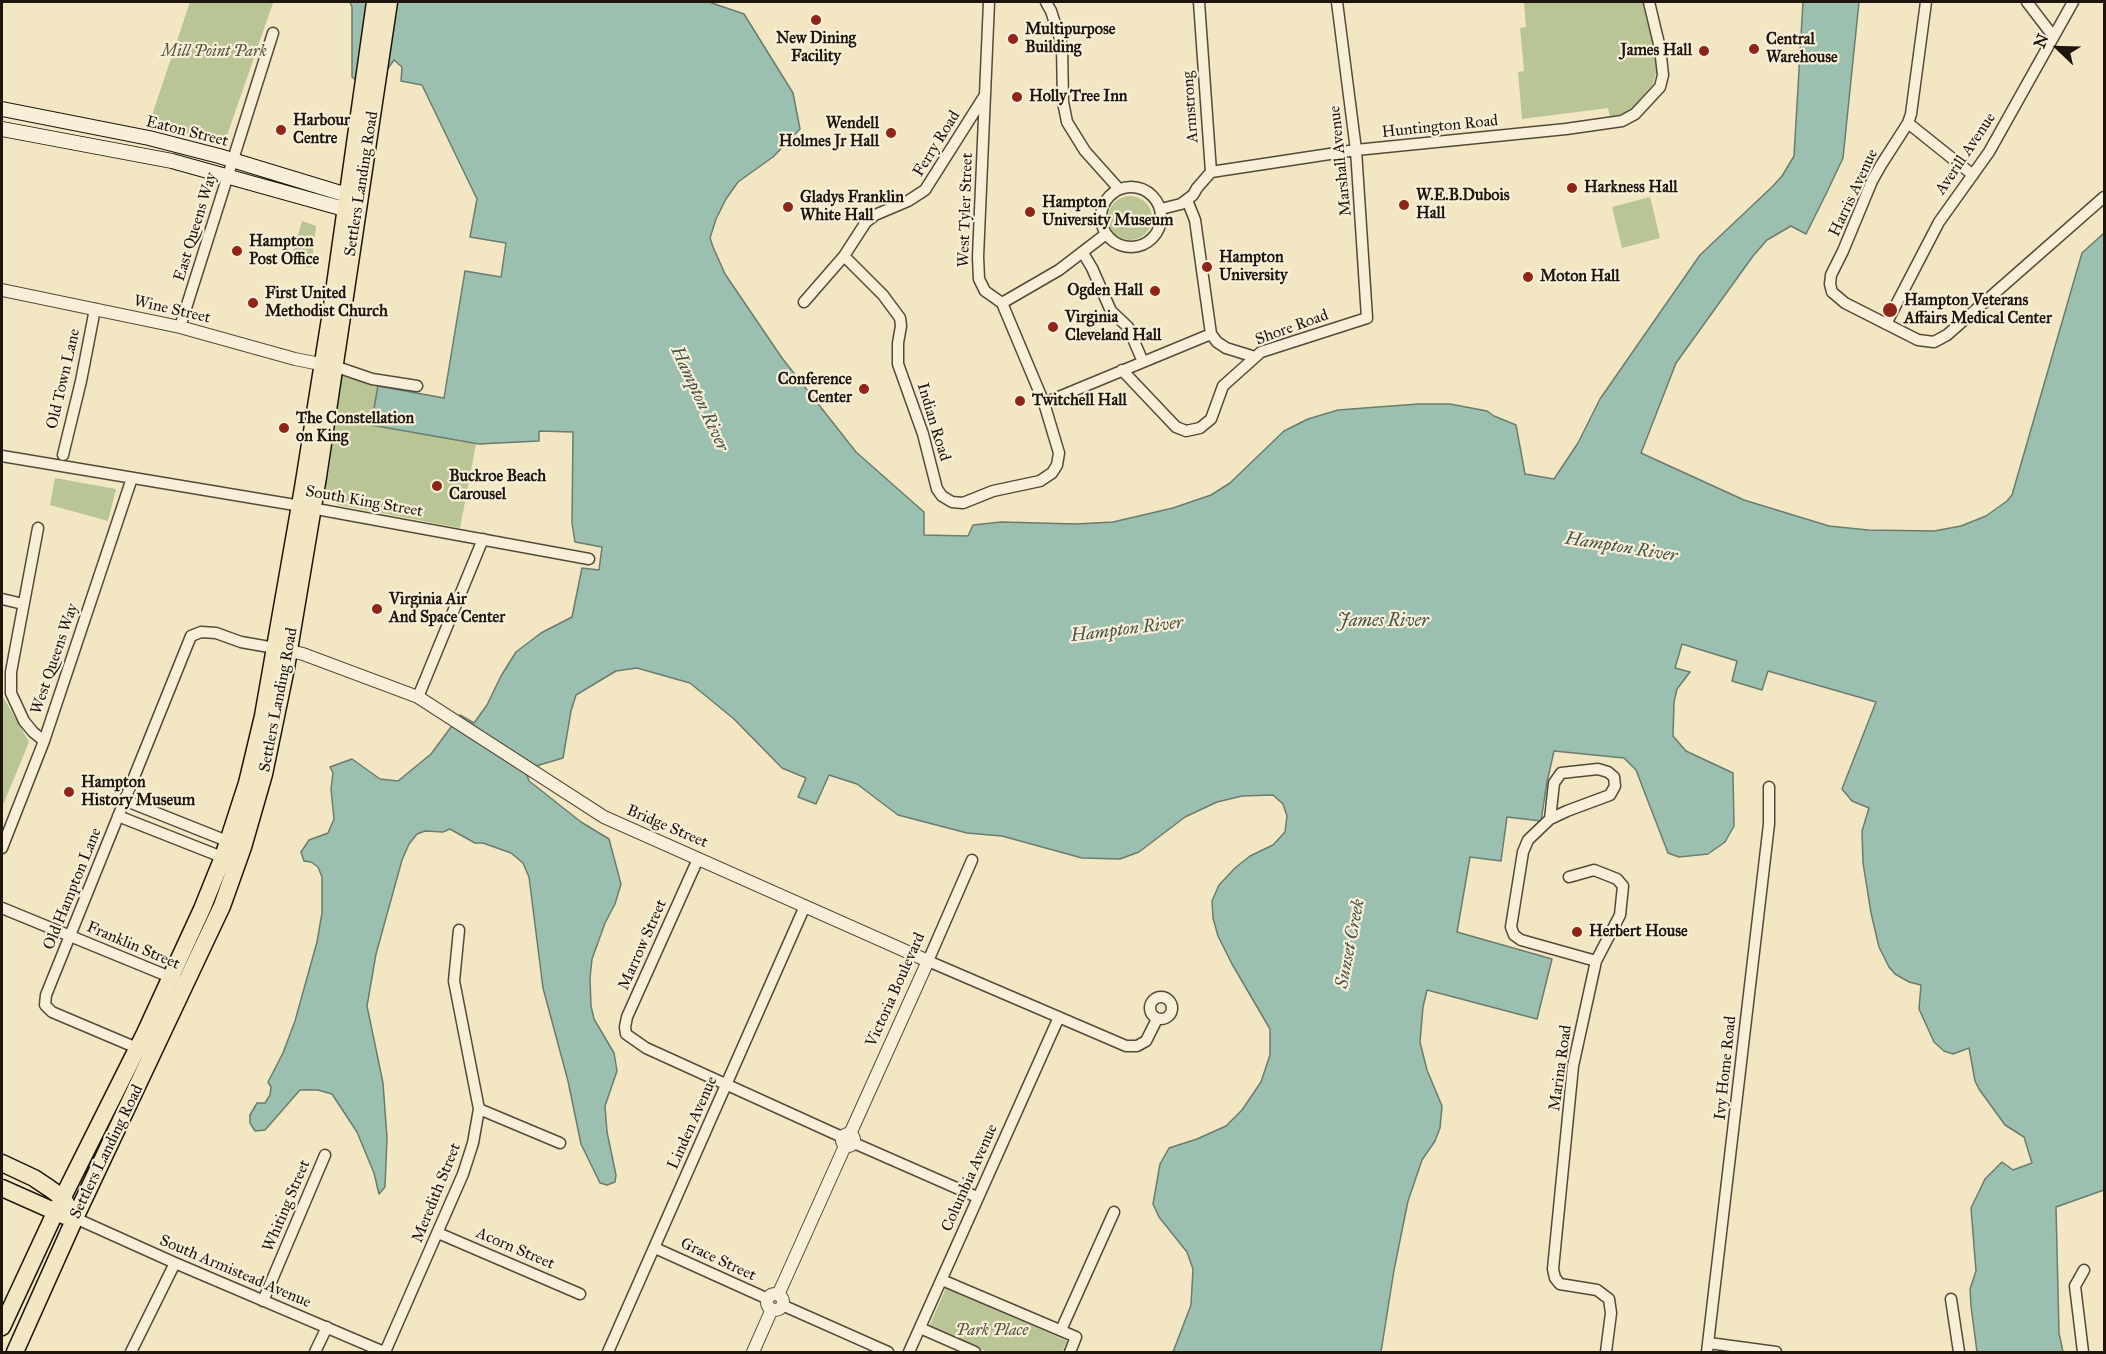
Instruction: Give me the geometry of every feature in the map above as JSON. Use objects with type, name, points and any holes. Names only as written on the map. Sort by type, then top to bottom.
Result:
[{"type":"main road","name":"Settlers Landing Road","points":[[15,1353],[178,981],[202,909],[233,852],[269,755],[282,649],[307,507],[353,205],[361,148],[375,2]]},
{"type":"main road","name":"Settlers Landing Road","points":[[361,148],[389,2]]},
{"type":"main road","name":"Eaton Street","points":[[2,110],[149,138],[232,161],[353,205]]},
{"type":"main road","name":"Eaton Street","points":[[2,129],[128,152],[353,205]]},
{"type":"main road","name":"Settlers Landing Road","points":[[2,1327],[138,1048],[178,981]]},
{"type":"main road","points":[[2,1163],[34,1178],[59,1206],[75,1218]]},
{"type":"main road","points":[[2,1188],[59,1206]]},
{"type":"street","name":"West Tyler Street","points":[[989,2],[979,279],[985,291],[1002,303],[1044,403],[1058,445],[1055,469]]},
{"type":"street","points":[[1046,2],[1062,45],[1063,102],[1067,122],[1085,151],[1119,189]]},
{"type":"street","name":"Armstrong","points":[[1199,2],[1211,172]]},
{"type":"street","name":"Marshall Avenue","points":[[1337,2],[1356,150],[1367,318]]},
{"type":"street","name":"Huntington Road","points":[[1211,172],[1356,150],[1566,129],[1622,121],[1635,114],[1660,87],[1663,75],[1660,48],[1649,2]]},
{"type":"street","name":"Harris Avenue","points":[[1886,324],[1845,303],[1832,292],[1830,279],[1844,251],[1872,181],[1908,123],[1926,2]]},
{"type":"street","points":[[2027,2],[2053,36]]},
{"type":"street","name":"Averill Avenue","points":[[1886,324],[1939,222],[1997,138],[2073,2]]},
{"type":"street","name":"East Queens Way","points":[[180,327],[273,33]]},
{"type":"street","name":"Ferry Road","points":[[804,302],[844,256],[870,218],[908,201],[925,190],[987,92]]},
{"type":"street","points":[[1908,123],[1973,175]]},
{"type":"street","points":[[1161,209],[1181,204],[1187,200],[1211,172]]},
{"type":"street","points":[[1136,186],[1145,189],[1158,201],[1162,220],[1159,230],[1143,245],[1123,246],[1106,234],[1101,213],[1104,203],[1119,189],[1136,186]]},
{"type":"street","points":[[1886,324],[1924,342],[1940,339],[2104,197]]},
{"type":"street","points":[[1187,200],[1195,220],[1212,334],[1217,342],[1226,348],[1255,357]]},
{"type":"street","points":[[1002,303],[1083,253],[1106,234]]},
{"type":"street","points":[[1083,253],[1111,311],[1128,327],[1143,362]]},
{"type":"street","name":"Indian Road","points":[[844,256],[883,295],[900,318],[898,364],[923,434],[937,489],[942,496],[955,503],[968,502],[993,491],[1040,481],[1055,469]]},
{"type":"street","name":"Wine Street","points":[[2,290],[180,327],[328,365]]},
{"type":"street","name":"Old Town Lane","points":[[63,455],[95,309]]},
{"type":"street","name":"Shore Road","points":[[1122,370],[1176,428],[1186,431],[1200,428],[1211,419],[1223,386],[1261,352],[1367,318]]},
{"type":"street","points":[[1044,403],[1212,334]]},
{"type":"street","points":[[328,365],[372,379],[417,386]]},
{"type":"street","name":"South King Street","points":[[2,456],[307,507],[589,559]]},
{"type":"street","name":"West Queens Way","points":[[2,848],[44,741],[132,477]]},
{"type":"street","points":[[38,528],[11,672],[11,693],[24,721],[44,741]]},
{"type":"street","points":[[418,697],[483,539]]},
{"type":"street","points":[[2,600],[23,604]]},
{"type":"street","name":"Old Hampton Lane","points":[[138,1048],[52,1012],[45,1005],[46,995],[191,636],[201,632],[216,633],[241,642],[282,649]]},
{"type":"street","name":"Bridge Street","points":[[282,649],[306,655],[418,697],[604,817],[1126,1046],[1137,1046],[1146,1041],[1157,1019]]},
{"type":"street","points":[[1550,819],[1554,783],[1561,773],[1598,769],[1614,777],[1615,786],[1610,795],[1550,819],[1531,836],[1524,846],[1512,921],[1512,932],[1521,940],[1596,962],[1620,915],[1623,886],[1617,879],[1594,870],[1569,877]]},
{"type":"street","name":"Ivy Home Road","points":[[1708,1348],[1769,824],[1769,787]]},
{"type":"street","points":[[124,800],[233,852]]},
{"type":"street","points":[[118,816],[233,852]]},
{"type":"street","name":"Marrow Street","points":[[698,859],[627,1017],[625,1031],[635,1042],[726,1085]]},
{"type":"street","name":"Victoria Boulevard","points":[[753,1353],[972,860]]},
{"type":"street","name":"Linden Avenue","points":[[608,1353],[806,906]]},
{"type":"street","name":"Franklin Street","points":[[2,908],[178,981]]},
{"type":"street","name":"Meredith Street","points":[[385,1353],[463,1174],[473,1143],[479,1109],[454,981],[459,930]]},
{"type":"street","name":"Marina Road","points":[[1596,962],[1573,1066],[1553,1269],[1555,1278],[1560,1284],[1597,1290],[1609,1299],[1611,1313],[1606,1353]]},
{"type":"street","name":"Columbia Avenue","points":[[909,1353],[1059,1017]]},
{"type":"street","points":[[726,1085],[977,1197]]},
{"type":"street","points":[[479,1109],[560,1143]]},
{"type":"street","name":"Whiting Street","points":[[263,1301],[325,1155]]},
{"type":"street","points":[[1060,1330],[1114,1212]]},
{"type":"street","name":"South Armistead Avenue","points":[[75,1218],[385,1353]]},
{"type":"street","name":"Acorn Street","points":[[438,1233],[580,1294]]},
{"type":"street","name":"Grace Street","points":[[655,1248],[888,1353]]},
{"type":"street","points":[[131,1353],[175,1263]]},
{"type":"street","points":[[2083,1353],[2075,1286],[2084,1270]]},
{"type":"street","points":[[942,1280],[1076,1337],[1070,1353]]},
{"type":"street","points":[[1951,1299],[1959,1353]]},
{"type":"street","points":[[315,1353],[327,1327]]},
{"type":"street","points":[[920,1328],[975,1353]]},
{"type":"street","points":[[1708,1348],[1776,1353]]},
{"type":"green space","name":"Mill Point Park","points":[[190,2],[273,3],[224,144],[149,124]]},
{"type":"green space","points":[[1524,2],[1644,2],[1656,54],[1657,70],[1653,84],[1624,114],[1610,117],[1608,108],[1522,119],[1518,72],[1524,71],[1520,28],[1526,27]]},
{"type":"green space","points":[[1130,196],[1145,203],[1152,218],[1145,233],[1130,240],[1115,233],[1108,218],[1115,203]]},
{"type":"green space","points":[[1650,197],[1660,238],[1622,248],[1612,207]]},
{"type":"green space","points":[[302,221],[316,226],[311,268],[290,262]]},
{"type":"green space","points":[[343,375],[378,386],[371,425],[476,444],[460,528],[339,505],[328,499],[323,489],[324,479],[328,476],[341,384],[338,382]]},
{"type":"green space","points":[[55,478],[116,489],[108,521],[50,505]]},
{"type":"green space","points":[[2,695],[29,742],[3,805],[2,805]]},
{"type":"green space","name":"Park Place","points":[[946,1288],[1067,1341],[1062,1352],[988,1352],[929,1327]]},
{"type":"water","name":"James River","points":[[350,2],[709,2],[744,14],[793,93],[800,129],[773,157],[738,182],[716,219],[710,238],[713,247],[725,274],[782,358],[856,452],[924,512],[924,535],[968,536],[973,525],[1001,522],[1076,524],[1113,522],[1173,508],[1211,495],[1230,483],[1284,431],[1308,419],[1338,410],[1450,404],[1487,411],[1516,425],[1525,474],[1554,479],[1578,443],[1600,399],[1700,255],[1773,186],[1794,156],[1803,2],[1859,2],[1843,158],[1826,194],[1806,234],[1791,226],[1767,240],[1676,363],[1641,453],[1744,500],[1829,526],[1868,530],[1934,531],[1961,526],[1986,516],[2012,495],[2082,253],[2104,233],[2104,1190],[2056,1207],[2059,1333],[2063,1352],[1977,1352],[1970,1289],[1976,1271],[1971,1208],[1985,1179],[2002,1162],[2013,1170],[2032,1163],[2024,1137],[2005,1125],[1979,1089],[1975,1081],[1969,1048],[1953,1054],[1944,1051],[1934,1042],[1919,1009],[1921,985],[1909,982],[1895,974],[1879,947],[1863,863],[1862,831],[1869,808],[1852,801],[1842,789],[1876,702],[1768,671],[1762,690],[1732,681],[1737,661],[1682,644],[1675,668],[1690,672],[1677,689],[1674,702],[1673,736],[1686,751],[1733,773],[1734,826],[1725,842],[1708,854],[1679,857],[1668,853],[1636,770],[1624,758],[1554,751],[1541,821],[1507,817],[1501,861],[1470,857],[1457,932],[1552,959],[1537,1019],[1427,990],[1420,1042],[1427,1070],[1442,1106],[1440,1128],[1435,1141],[1422,1160],[1408,1201],[1381,1352],[1173,1352],[1191,1305],[1193,1269],[1187,1252],[1159,1217],[1153,1204],[1160,1164],[1169,1148],[1226,1126],[1242,1110],[1261,1082],[1270,1055],[1270,1029],[1218,936],[1213,918],[1212,901],[1219,885],[1235,868],[1250,856],[1273,845],[1285,832],[1287,816],[1283,804],[1273,795],[1242,796],[1217,802],[1185,817],[1139,852],[1120,859],[1082,858],[1002,836],[967,833],[898,815],[857,784],[829,775],[816,804],[798,797],[806,778],[782,768],[734,719],[690,683],[637,668],[616,671],[576,695],[563,758],[536,766],[526,772],[529,781],[581,822],[609,839],[621,884],[592,959],[590,978],[594,1019],[614,1053],[617,1071],[605,1106],[607,1132],[616,1175],[615,1182],[607,1185],[600,1183],[581,1144],[568,1081],[543,988],[529,877],[523,863],[511,853],[483,843],[475,843],[450,829],[443,832],[425,831],[417,834],[409,844],[402,860],[376,954],[367,1006],[383,1083],[387,1138],[385,1187],[379,1194],[374,1173],[357,1132],[332,1094],[318,1090],[300,1090],[265,1130],[255,1131],[250,1123],[250,1115],[257,1103],[265,1103],[270,1095],[271,1087],[268,1082],[283,1053],[295,1021],[317,942],[322,913],[322,877],[318,867],[311,862],[304,861],[301,852],[309,840],[328,833],[334,819],[331,789],[333,773],[330,767],[352,759],[380,779],[398,781],[431,754],[460,715],[474,723],[487,705],[516,652],[541,633],[572,617],[582,568],[599,570],[602,547],[575,542],[572,523],[573,432],[539,431],[539,441],[479,444],[371,425],[378,386],[444,398],[465,271],[501,277],[506,243],[470,237],[477,199],[422,85],[401,81],[402,67],[394,60],[384,74],[359,83],[352,77],[352,7]]},
{"type":"place","name":"New Dining Facility","points":[[816,20]]},
{"type":"place","name":"Multipurpose Building","points":[[1013,39]]},
{"type":"place","name":"Central Warehouse","points":[[1754,49]]},
{"type":"place","name":"James Hall","points":[[1704,51]]},
{"type":"place","name":"Holly Tree Inn","points":[[1017,97]]},
{"type":"place","name":"Harbour Centre","points":[[281,130]]},
{"type":"place","name":"Wendell Holmes Jr Hall","points":[[891,133]]},
{"type":"place","name":"Harkness Hall","points":[[1572,188]]},
{"type":"place","name":"W.E.B.Dubois Hall","points":[[1404,205]]},
{"type":"place","name":"Gladys Franklin White Hall","points":[[788,207]]},
{"type":"place","name":"Hampton University Museum","points":[[1030,212]]},
{"type":"place","name":"Hampton Post Office","points":[[237,251]]},
{"type":"place","name":"Hampton University","points":[[1207,267]]},
{"type":"place","name":"Moton Hall","points":[[1528,277]]},
{"type":"place","name":"Ogden Hall","points":[[1155,291]]},
{"type":"place","name":"First United Methodist Church","points":[[253,303]]},
{"type":"place","name":"Hampton Veterans Affairs Medical Center","points":[[1890,310]]},
{"type":"place","name":"Virginia Cleveland Hall","points":[[1053,327]]},
{"type":"place","name":"Conference Center","points":[[864,389]]},
{"type":"place","name":"Twitchell Hall","points":[[1020,401]]},
{"type":"place","name":"The Constellation on King","points":[[284,428]]},
{"type":"place","name":"Buckroe Beach Carousel","points":[[437,486]]},
{"type":"place","name":"Virginia Air And Space Center","points":[[377,609]]},
{"type":"place","name":"Hampton History Museum","points":[[69,792]]},
{"type":"place","name":"Herbert House","points":[[1577,932]]},
{"type":"water label","name":"Hampton River","points":[[699,399]]},
{"type":"water label","name":"Hampton River","points":[[1621,548]]},
{"type":"water label","name":"Hampton River","points":[[1127,630]]},
{"type":"water label","name":"Sunset Creek","points":[[1351,944]]}]
